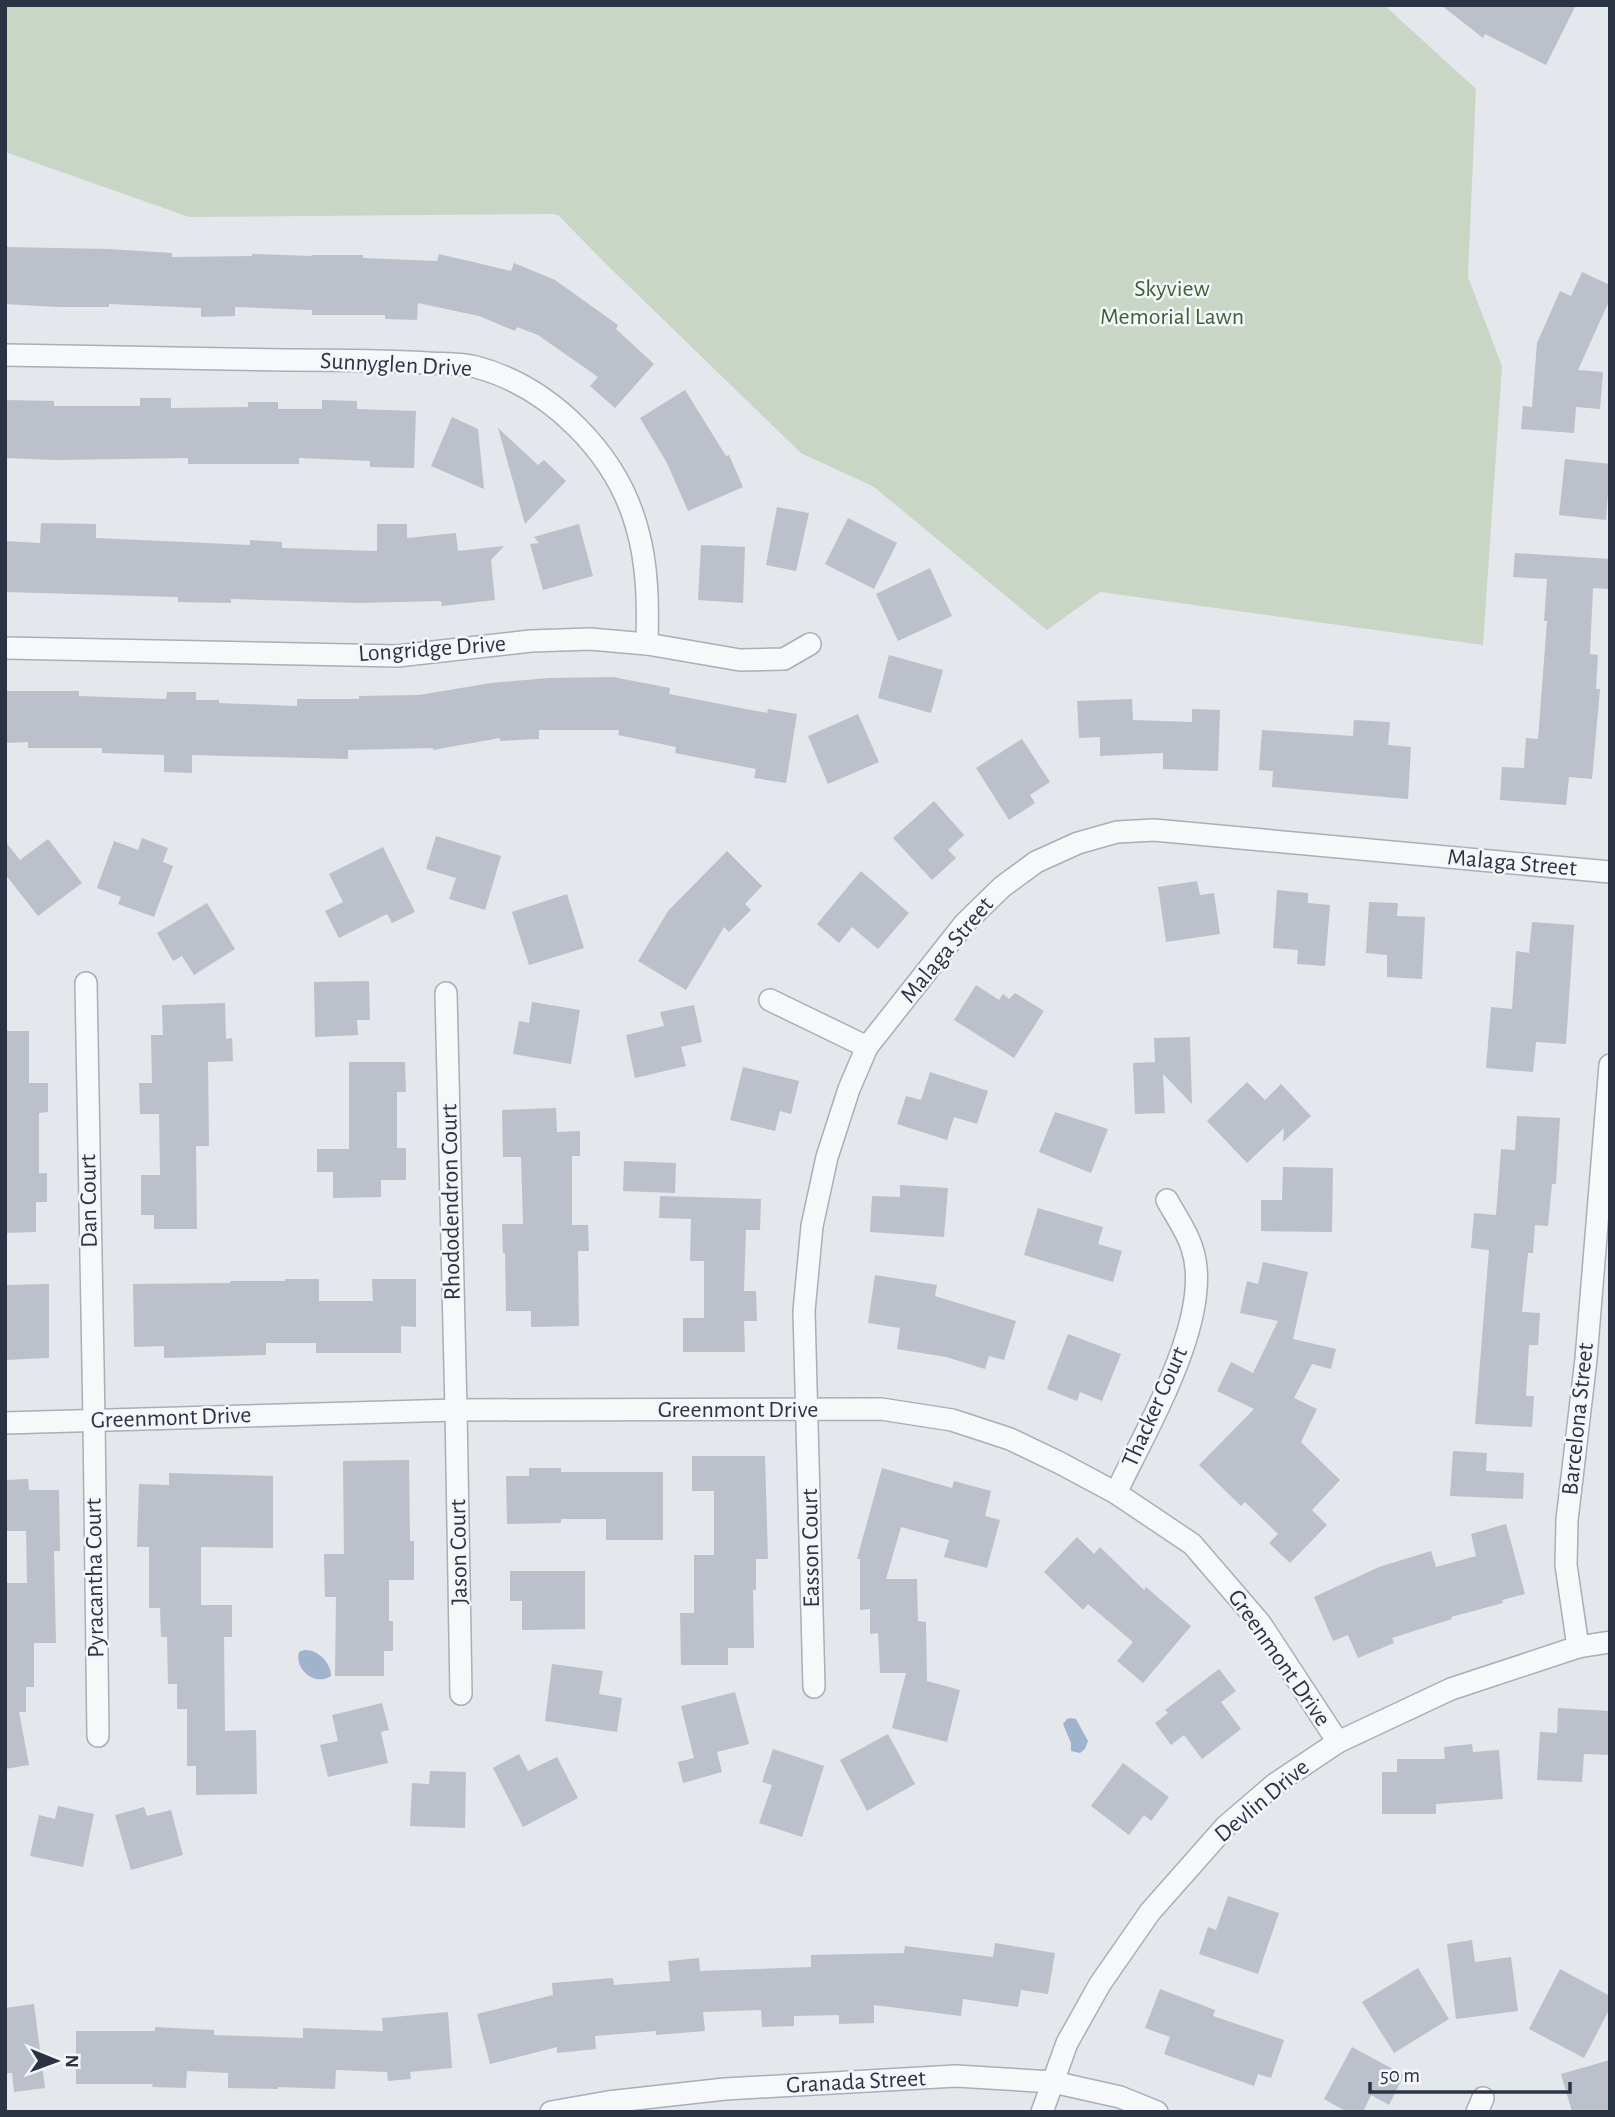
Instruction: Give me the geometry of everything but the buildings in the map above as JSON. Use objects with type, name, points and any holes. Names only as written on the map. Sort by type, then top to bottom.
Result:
[{"type":"street","name":"Sunnyglen Drive","points":[[5,355],[400,361],[473,366],[516,383],[552,406],[583,434],[601,455],[624,490],[638,529],[645,569],[647,644]]},
{"type":"street","name":"Longridge Drive","points":[[5,648],[397,656],[531,641],[590,639],[647,644],[740,660],[784,659],[810,644]]},
{"type":"street","name":"Malaga Street","points":[[807,1410],[804,1311],[812,1226],[827,1157],[849,1089],[867,1047],[965,923],[1002,887],[1036,862],[1078,843],[1116,832],[1154,830],[1610,872]]},
{"type":"street","name":"Dan Court","points":[[86,983],[94,1420]]},
{"type":"street","name":"Rhododendron Court","points":[[446,993],[456,1410]]},
{"type":"street","points":[[770,1000],[867,1047]]},
{"type":"street","name":"Barcelona Street","points":[[1578,1647],[1566,1565],[1567,1520],[1586,1359],[1610,1065]]},
{"type":"street","name":"Thacker Court","points":[[1116,1493],[1164,1397],[1189,1329],[1197,1282],[1192,1248],[1167,1200]]},
{"type":"street","name":"Greenmont Drive","points":[[5,1423],[456,1410],[881,1409],[952,1420],[1010,1439],[1060,1463],[1116,1493],[1192,1544],[1260,1623],[1338,1742]]},
{"type":"street","name":"Jason Court","points":[[456,1410],[461,1694]]},
{"type":"street","name":"Easson Court","points":[[807,1410],[814,1687]]},
{"type":"street","name":"Pyracantha Court","points":[[94,1420],[98,1736]]},
{"type":"street","name":"Devlin Drive","points":[[1042,2112],[1067,2043],[1100,1984],[1150,1912],[1226,1826],[1275,1784],[1338,1742],[1451,1689],[1578,1647],[1610,1643]]},
{"type":"street","name":"Granada Street","points":[[551,2112],[608,2102],[725,2089],[956,2076],[1053,2082],[1120,2097],[1157,2112]]},
{"type":"green space","name":"Skyview Memorial Lawn","points":[[5,5],[1384,5],[1476,89],[1468,277],[1502,366],[1483,645],[1100,592],[1047,630],[874,487],[801,453],[558,215],[189,217],[5,152]]},
{"type":"water","points":[[304,1650],[323,1658],[329,1666],[331,1676],[319,1679],[307,1674],[298,1658],[299,1652]]},
{"type":"water","points":[[1071,1718],[1076,1719],[1088,1741],[1080,1753],[1071,1751],[1071,1743],[1063,1724]]}]
